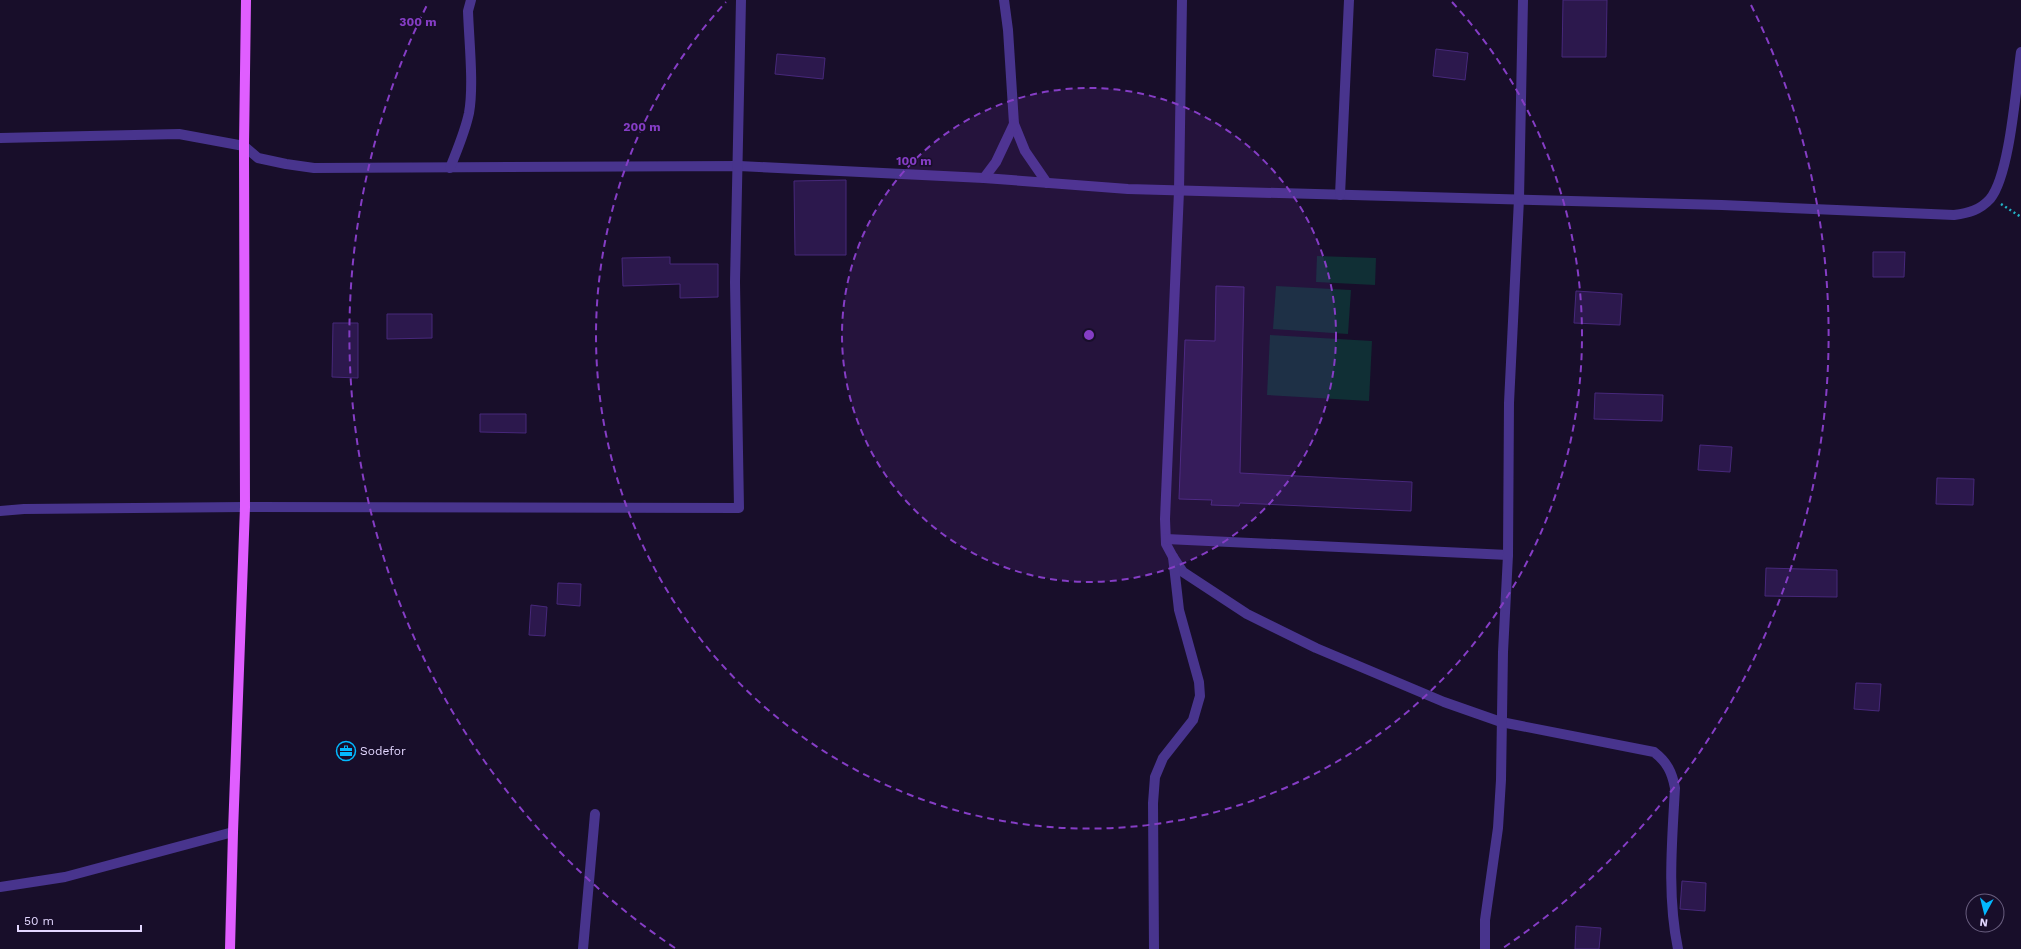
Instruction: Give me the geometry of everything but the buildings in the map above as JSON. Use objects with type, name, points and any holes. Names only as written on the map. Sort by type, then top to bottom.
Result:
[{"type":"main road","points":[[230,949],[245,507],[244,146],[246,0]]},
{"type":"street","points":[[450,168],[464,133],[471,97],[468,12],[470,0]]},
{"type":"street","points":[[0,511],[24,509],[245,507],[738,508],[735,282],[739,166],[741,0]]},
{"type":"street","points":[[1004,0],[1008,30],[1014,124],[1024,151],[1047,183]]},
{"type":"street","points":[[1154,949],[1153,803],[1155,777],[1163,758],[1193,720],[1200,696],[1199,682],[1179,610],[1173,557],[1166,539],[1166,473],[1179,191],[1182,0]]},
{"type":"street","points":[[1340,195],[1349,0]]},
{"type":"street","points":[[1485,949],[1486,906],[1498,822],[1503,652],[1508,555],[1509,403],[1519,199],[1523,0]]},
{"type":"street","points":[[0,138],[178,134],[244,146],[258,158],[314,168],[739,166],[984,178],[1179,191],[1730,205],[1933,215],[1968,214],[1981,207],[1990,198],[1998,185],[2006,156],[2021,52]]},
{"type":"street","points":[[984,178],[996,162],[1014,124]]},
{"type":"street","points":[[1166,539],[1508,555]]},
{"type":"street","points":[[1173,557],[1184,572],[1247,614],[1316,648],[1444,702],[1501,722],[1636,747],[1654,752],[1665,761],[1672,774],[1675,788],[1671,891],[1672,912],[1678,949]]},
{"type":"street","points":[[583,949],[595,814]]},
{"type":"street","points":[[0,887],[65,877],[233,832]]},
{"type":"path","points":[[1990,198],[2021,217]]},
{"type":"green space","points":[[1317,256],[1376,258],[1375,285],[1316,282]]},
{"type":"green space","points":[[1276,286],[1351,290],[1348,334],[1273,329]]},
{"type":"green space","points":[[1270,335],[1372,341],[1369,401],[1267,395]]},
{"type":"place","name":"Sodefor","points":[[346,751]]}]
